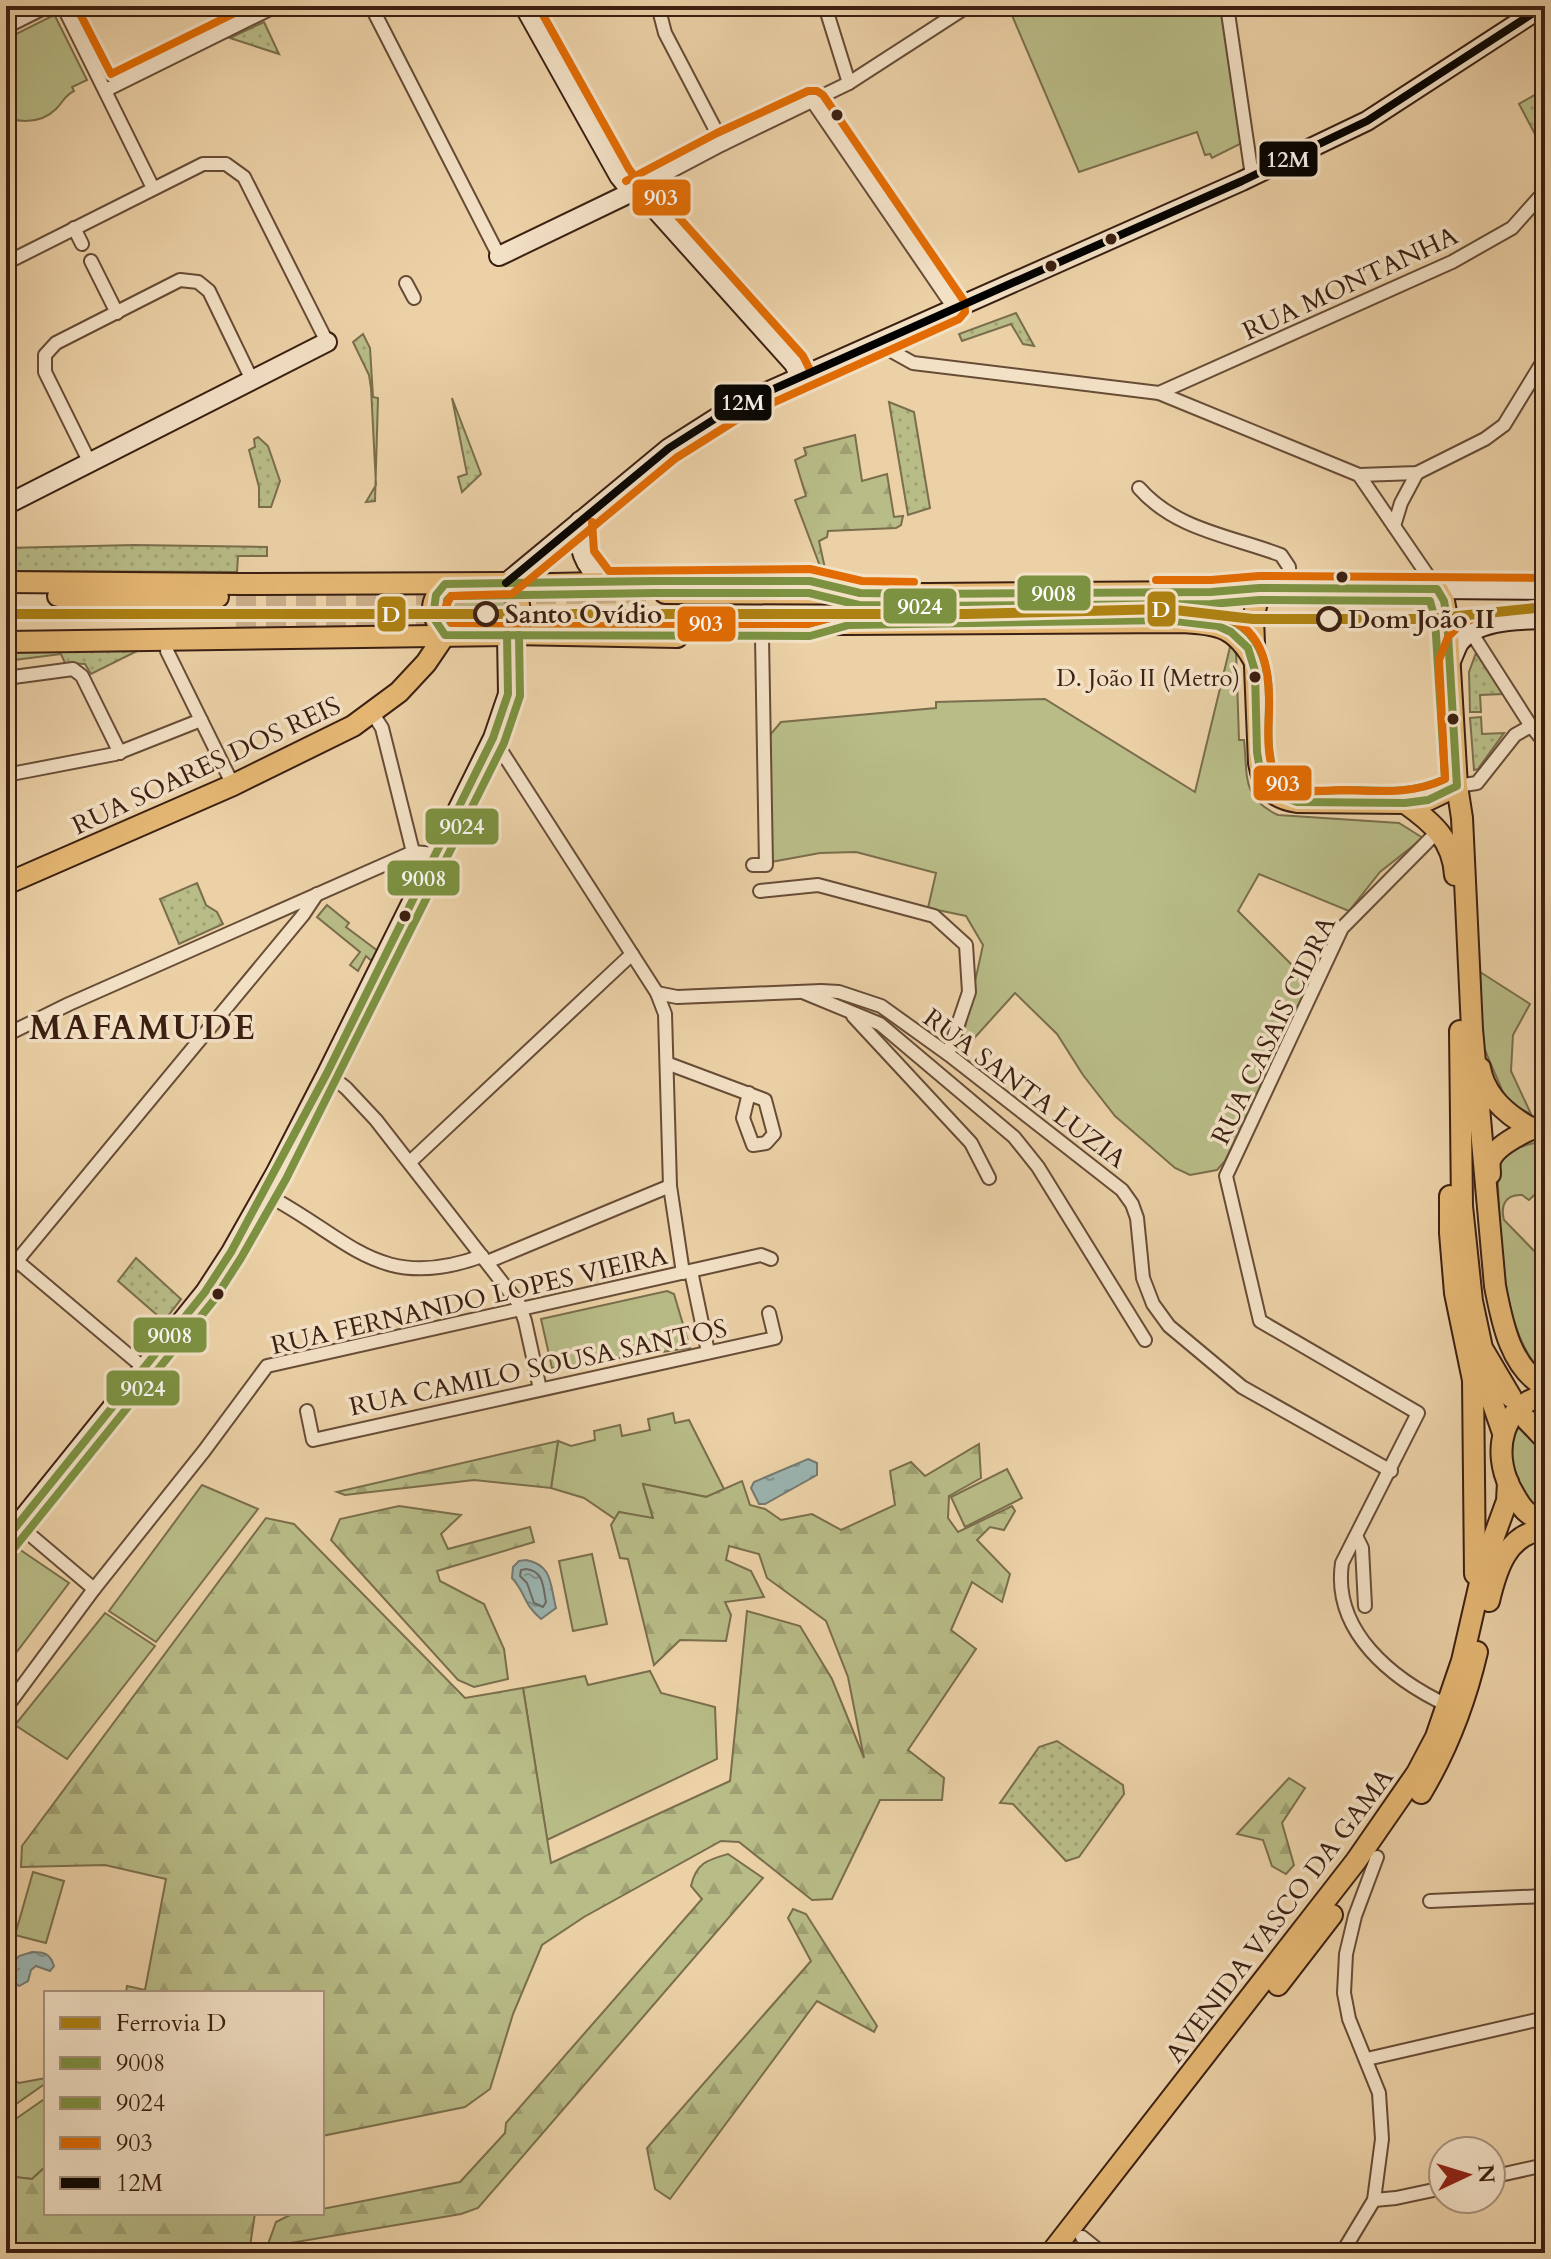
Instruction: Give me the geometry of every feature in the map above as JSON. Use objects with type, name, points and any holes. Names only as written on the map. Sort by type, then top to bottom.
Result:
[{"type":"main road","points":[[524,6],[619,176],[632,192],[647,200],[794,364],[800,377]]},
{"type":"main road","points":[[507,584],[669,448],[735,406],[1252,176],[1367,121],[1544,6]]},
{"type":"main road","points":[[499,256],[632,192]]},
{"type":"main road","points":[[9,497],[90,463],[327,342]]},
{"type":"main road","points":[[580,521],[582,557],[591,572],[604,583]]},
{"type":"main road","points":[[6,582],[507,584],[810,581],[860,593]]},
{"type":"main road","points":[[445,584],[433,604],[433,617],[445,635]]},
{"type":"main road","points":[[6,1539],[12,1516],[144,1368],[205,1292],[265,1194],[493,738],[508,694],[508,635],[519,620],[519,599],[507,584]]},
{"type":"main road","points":[[1280,589],[1257,602],[1253,619],[1259,763],[1262,781],[1270,793],[1297,802],[1405,803],[1428,800],[1457,786]]},
{"type":"main road","points":[[1437,589],[1444,601],[1451,661],[1457,786],[1462,818],[1466,1029],[1462,1206],[1472,1301],[1482,1348],[1515,1394]]},
{"type":"main road","points":[[665,593],[1545,590]]},
{"type":"main road","points":[[6,595],[236,597]]},
{"type":"main road","points":[[1451,661],[1460,643],[1471,632],[1484,626],[1545,619]]},
{"type":"main road","points":[[659,625],[1195,623],[1230,631],[1244,642],[1255,662]]},
{"type":"main road","points":[[6,642],[445,635],[762,637],[810,636],[849,625]]},
{"type":"main road","points":[[6,630],[236,626]]},
{"type":"main road","name":"RUA SOARES DOS REIS","points":[[6,884],[233,785],[373,714],[426,663],[445,635]]},
{"type":"main road","points":[[1405,803],[1439,830],[1454,864],[1466,1029],[1495,1286],[1503,1326],[1517,1359],[1535,1381],[1545,1387]]},
{"type":"main road","points":[[1466,1029],[1482,1077],[1497,1104],[1514,1119],[1538,1126]]},
{"type":"main road","points":[[1466,1029],[1449,1150],[1450,1233],[1455,1293],[1468,1347],[1473,1410],[1476,1558],[1473,1610]]},
{"type":"main road","points":[[1488,1218],[1490,1159],[1501,1146],[1538,1126]]},
{"type":"main road","points":[[1468,1347],[1503,1433]]},
{"type":"main road","points":[[1545,1439],[1538,1413],[1522,1405],[1509,1419],[1503,1433],[1501,1459],[1508,1482],[1526,1512],[1545,1522]]},
{"type":"main road","name":"AVENIDA VASCO DA GAMA","points":[[1051,2253],[1373,1838],[1417,1773],[1454,1709],[1473,1610],[1485,1561],[1502,1521],[1508,1482]]},
{"type":"main road","name":"AVENIDA VASCO DA GAMA","points":[[1075,2245],[1377,1857],[1435,1769],[1498,1567],[1507,1551],[1522,1537],[1545,1530]]},
{"type":"street","points":[[6,27],[48,6]]},
{"type":"street","points":[[63,6],[153,188]]},
{"type":"street","points":[[371,6],[499,256]]},
{"type":"street","points":[[658,6],[665,33],[723,144]]},
{"type":"street","points":[[825,6],[849,83]]},
{"type":"street","points":[[632,192],[849,83],[968,6]]},
{"type":"street","points":[[1227,6],[1252,176]]},
{"type":"street","points":[[106,90],[271,7]]},
{"type":"street","points":[[813,102],[954,308]]},
{"type":"street","points":[[6,263],[203,164],[226,164],[244,177],[327,342]]},
{"type":"street","name":"RUA MONTANHA","points":[[1159,393],[1452,262],[1512,228],[1545,191]]},
{"type":"street","points":[[74,228],[82,244]]},
{"type":"street","points":[[91,261],[117,313]]},
{"type":"street","points":[[90,463],[45,372],[45,355],[56,343],[180,280],[198,282],[209,291],[252,380]]},
{"type":"street","points":[[406,283],[414,298]]},
{"type":"street","points":[[877,343],[913,363],[1159,393],[1359,475],[1417,473],[1485,439],[1504,425],[1545,358]]},
{"type":"street","points":[[1394,526],[1401,503],[1417,473]]},
{"type":"street","points":[[1359,475],[1437,589]]},
{"type":"street","points":[[1139,488],[1153,503],[1191,527],[1281,555],[1289,567],[1280,589]]},
{"type":"street","points":[[1471,632],[1545,743]]},
{"type":"street","points":[[753,865],[766,865],[762,637]]},
{"type":"street","points":[[167,651],[233,785]]},
{"type":"street","points":[[6,678],[73,669],[82,676],[120,753]]},
{"type":"street","points":[[373,714],[382,728],[413,852]]},
{"type":"street","points":[[6,775],[120,753],[201,720]]},
{"type":"street","points":[[1457,786],[1477,783],[1515,735],[1531,726]]},
{"type":"street","points":[[493,738],[657,993],[665,1014],[669,1064],[667,1122],[670,1186],[687,1272],[708,1352]]},
{"type":"street","name":"RUA CASAIS CIDRA","points":[[1391,1471],[1418,1413],[1260,1321],[1226,1176],[1342,928],[1439,830]]},
{"type":"street","points":[[6,1035],[69,1004],[413,852],[436,854]]},
{"type":"street","points":[[760,891],[818,885],[934,916],[966,945],[969,992],[948,1054]]},
{"type":"street","points":[[6,1274],[303,915],[317,894]]},
{"type":"street","points":[[410,1162],[632,954]]},
{"type":"street","name":"RUA SANTA LUZIA","points":[[657,993],[677,997],[839,992],[881,1006],[948,1054],[1122,1190],[1137,1218],[1143,1278],[1153,1304],[1169,1326],[1242,1387],[1391,1471]]},
{"type":"street","points":[[805,993],[880,1024],[1014,1137],[1038,1167],[1145,1340]]},
{"type":"street","points":[[851,1014],[971,1143],[989,1178]]},
{"type":"street","points":[[669,1064],[749,1093]]},
{"type":"street","points":[[327,1073],[376,1120],[521,1309],[540,1389]]},
{"type":"street","points":[[265,1194],[363,1256],[388,1265],[428,1270],[485,1259],[670,1186]]},
{"type":"street","name":"RUA FERNANDO LOPES VIEIRA","points":[[6,1708],[267,1366],[761,1255],[771,1259]]},
{"type":"street","points":[[17,1261],[144,1368]]},
{"type":"street","name":"RUA CAMILO SOUSA SANTOS","points":[[307,1411],[313,1440],[775,1338],[769,1313]]},
{"type":"street","points":[[1391,1471],[1342,1563],[1340,1580],[1344,1599],[1363,1643],[1379,1661],[1426,1695],[1454,1709]]},
{"type":"street","points":[[12,1516],[94,1589]]},
{"type":"street","points":[[1356,1536],[1362,1548],[1365,1606]]},
{"type":"street","points":[[1342,2253],[1374,2200],[1382,2139],[1379,2093],[1349,2019],[1344,1993],[1346,1954],[1355,1916],[1377,1857]]},
{"type":"street","points":[[1430,1901],[1545,1896]]},
{"type":"street","points":[[1367,2059],[1545,2018]]},
{"type":"street","points":[[1507,2173],[1545,2165]]},
{"type":"street","points":[[1374,2200],[1427,2191]]},
{"type":"street","points":[[1075,2245],[1102,2253]]},
{"type":"green space","points":[[1008,6],[1223,6],[1242,143],[1212,158],[1210,154],[1205,155],[1197,132],[1079,172]]},
{"type":"green space","points":[[55,16],[87,80],[72,87],[74,91],[45,117],[26,121],[6,118],[6,39]]},
{"type":"green space","points":[[264,22],[279,54],[230,38]]},
{"type":"green space","points":[[1545,89],[1545,138],[1536,136],[1519,104]]},
{"type":"green space","points":[[1016,313],[1034,346],[1023,344],[1011,324],[962,341],[959,334]]},
{"type":"green space","points":[[363,334],[370,348],[373,397],[378,398],[376,478],[369,375],[353,342]]},
{"type":"green space","points":[[452,398],[481,474],[462,492],[458,477],[467,474]]},
{"type":"green space","points":[[889,402],[914,412],[930,508],[908,515]]},
{"type":"green space","points":[[855,435],[862,481],[887,474],[894,517],[903,516],[901,525],[896,528],[828,531],[827,537],[819,541],[826,573],[823,574],[795,500],[806,496],[795,460],[806,455],[804,448]]},
{"type":"green space","points":[[258,437],[268,446],[280,481],[271,507],[259,507],[259,487],[249,450],[255,447],[254,439]]},
{"type":"green space","points":[[375,486],[375,501],[366,502]]},
{"type":"green space","points":[[134,545],[267,547],[267,556],[238,556],[237,572],[6,571],[6,548]]},
{"type":"green space","points":[[453,592],[496,592],[506,604],[504,619],[483,627],[465,627],[444,620],[442,601]]},
{"type":"green space","points":[[1231,643],[1236,649],[1239,740],[1244,740],[1249,785],[1258,801],[1278,815],[1399,823],[1423,838],[1380,872],[1349,911],[1259,874],[1238,911],[1311,984],[1225,1161],[1217,1170],[1190,1175],[1175,1168],[1115,1116],[1083,1075],[1057,1034],[1015,993],[959,1055],[983,945],[966,916],[928,908],[936,873],[856,852],[820,853],[771,862],[769,736],[781,722],[936,708],[936,702],[1045,699],[1195,792]]},
{"type":"green space","points":[[141,649],[91,674],[85,664],[65,663],[61,654],[6,661],[6,651]]},
{"type":"green space","points":[[1476,653],[1503,694],[1480,695],[1481,712],[1470,712],[1469,672]]},
{"type":"green space","points":[[1481,717],[1482,734],[1504,733],[1478,769],[1474,770],[1470,718]]},
{"type":"green space","points":[[197,883],[206,905],[217,912],[223,924],[179,944],[160,899]]},
{"type":"green space","points":[[327,905],[349,923],[346,927],[378,951],[373,962],[366,956],[358,971],[350,965],[360,952],[317,917]]},
{"type":"green space","points":[[1477,970],[1530,1004],[1513,1035],[1511,1071],[1531,1114],[1513,1106],[1505,1097],[1484,1048]]},
{"type":"green space","points":[[1545,1141],[1545,1185],[1529,1200],[1522,1195],[1512,1196],[1503,1210],[1504,1220],[1545,1262],[1545,1374],[1530,1356],[1518,1333],[1510,1305],[1501,1244],[1497,1163],[1513,1150]]},
{"type":"green space","points":[[136,1258],[181,1299],[164,1321],[118,1281]]},
{"type":"green space","points":[[667,1291],[674,1294],[690,1348],[552,1368],[541,1319]]},
{"type":"green space","points":[[673,1413],[675,1423],[689,1420],[724,1489],[707,1497],[643,1484],[653,1519],[619,1512],[615,1519],[584,1498],[551,1488],[558,1441],[571,1446],[595,1440],[594,1431],[620,1425],[622,1436],[650,1430],[648,1419]]},
{"type":"green space","points":[[1515,1429],[1520,1429],[1545,1454],[1545,1513],[1527,1496],[1516,1476],[1512,1453]]},
{"type":"green space","points":[[558,1441],[551,1488],[474,1480],[345,1495],[337,1492]]},
{"type":"green space","points":[[979,1444],[981,1478],[949,1496],[948,1518],[958,1532],[1012,1506],[1015,1511],[1004,1530],[990,1527],[977,1540],[1010,1574],[1002,1602],[972,1582],[951,1630],[976,1649],[908,1750],[944,1778],[942,1800],[880,1800],[832,1899],[812,1900],[739,1842],[721,1841],[584,1917],[542,1945],[513,2014],[490,2089],[465,2107],[324,2136],[324,1991],[126,1991],[127,1986],[145,1990],[166,1879],[105,1865],[21,1867],[22,1846],[266,1518],[294,1524],[465,1698],[523,1688],[551,1863],[730,1781],[747,1611],[800,1626],[832,1679],[864,1758],[848,1677],[826,1621],[767,1578],[759,1554],[729,1546],[726,1560],[751,1571],[764,1597],[725,1602],[731,1615],[726,1641],[680,1640],[654,1665],[628,1559],[620,1558],[611,1525],[619,1512],[653,1518],[643,1484],[706,1497],[742,1481],[750,1505],[765,1509],[781,1520],[812,1514],[841,1530],[895,1505],[890,1471],[911,1462],[925,1476]]},
{"type":"green space","points":[[1007,1469],[1022,1498],[965,1527],[951,1497]]},
{"type":"green space","points":[[202,1485],[258,1509],[156,1642],[109,1611]]},
{"type":"green space","points":[[399,1506],[461,1515],[441,1534],[448,1549],[530,1527],[534,1542],[437,1571],[440,1581],[484,1604],[504,1649],[508,1679],[474,1687],[458,1680],[331,1540],[340,1519]]},
{"type":"green space","points":[[16,1547],[69,1583],[6,1666],[6,1559]]},
{"type":"green space","points":[[592,1554],[607,1624],[573,1631],[559,1561]]},
{"type":"green space","points":[[105,1613],[155,1646],[67,1759],[15,1725]]},
{"type":"green space","points":[[650,1671],[661,1693],[715,1707],[717,1759],[547,1840],[523,1688],[585,1676],[588,1685]]},
{"type":"green space","points":[[1057,1741],[1123,1785],[1124,1794],[1079,1857],[1066,1861],[1013,1804],[1000,1803],[1039,1747]]},
{"type":"green space","points":[[1289,1778],[1305,1788],[1282,1823],[1294,1865],[1286,1874],[1272,1866],[1263,1840],[1237,1834]]},
{"type":"green space","points":[[728,1854],[763,1878],[478,2208],[461,2214],[267,2247],[276,2222],[290,2215],[324,2215],[324,2209],[460,2182],[505,2133],[506,2123],[702,1899],[691,1886],[699,1867]]},
{"type":"green space","points":[[33,1872],[64,1881],[46,1943],[15,1935]]},
{"type":"green space","points":[[793,1909],[806,1914],[877,2026],[874,2032],[817,2001],[670,2199],[655,2189],[647,2148],[811,1961],[788,1918]]},
{"type":"green space","points":[[6,2075],[19,2083],[44,2078],[44,2084],[6,2111]]},
{"type":"green space","points":[[44,2099],[44,2168],[32,2179],[6,2176],[6,2123]]},
{"type":"green space","points":[[44,2168],[44,2215],[255,2215],[249,2253],[6,2253],[6,2176],[32,2179]]},
{"type":"water","points":[[808,1459],[817,1463],[817,1475],[765,1504],[759,1504],[751,1488],[754,1482]]},
{"type":"water","points":[[526,1560],[541,1566],[551,1584],[556,1608],[541,1619],[512,1578],[513,1567],[519,1561]]},
{"type":"water","points":[[32,1952],[46,1954],[54,1966],[50,1971],[36,1966],[31,1970],[28,1981],[19,1986],[9,1978],[10,1966],[19,1956]]},
{"type":"tunnel","points":[[236,597],[665,593]]},
{"type":"tunnel","points":[[568,626],[659,625]]},
{"type":"tunnel","points":[[236,626],[480,626]]},
{"type":"rail line","name":"D","points":[[6,614],[966,614],[1166,609],[1253,619],[1429,619],[1545,607]]},
{"type":"transit line","name":"903","points":[[76,6],[111,74],[249,6]]},
{"type":"transit line","name":"903","points":[[538,6],[629,169],[640,183],[656,192],[803,356],[811,372]]},
{"type":"transit line","name":"12M","points":[[506,583],[669,448],[735,406],[1242,181],[1367,121],[1544,6]]},
{"type":"transit line","name":"903","points":[[626,181],[717,133],[808,91],[817,91],[823,95],[964,301],[965,312],[959,319],[741,417],[676,458],[512,594],[451,596],[445,608],[452,623],[808,624],[849,613],[1167,608],[1211,613],[1242,626],[1254,638],[1262,653],[1269,697],[1269,750],[1273,769],[1281,782],[1305,790],[1383,791],[1420,788],[1445,779],[1439,660],[1448,637],[1460,625],[1483,614],[1545,607]]},
{"type":"transit line","name":"903","points":[[592,522],[594,551],[609,571],[810,569],[862,581],[914,582]]},
{"type":"transit line","name":"903","points":[[1156,580],[1259,576],[1545,578]]},
{"type":"transit line","name":"9008","points":[[655,581],[810,581],[860,593],[927,594],[1211,592],[1259,588],[1437,589],[1444,601],[1447,618],[1457,786],[1428,800],[1405,803],[1297,802],[1274,793],[1261,775],[1257,752],[1255,671],[1248,648],[1231,632],[1218,626],[1167,620],[849,625],[810,636],[445,635],[433,617],[436,595],[445,584],[655,581]]},
{"type":"transit line","name":"9024","points":[[655,593],[809,593],[859,605],[927,606],[1211,604],[1259,600],[1430,601],[1435,619],[1445,779],[1421,787],[1385,791],[1305,791],[1281,783],[1270,758],[1269,700],[1262,655],[1243,628],[1211,613],[1167,608],[849,613],[808,624],[451,623],[446,614],[447,600],[451,596],[655,593]]},
{"type":"transit line","name":"9008","points":[[6,1539],[205,1292],[231,1252],[327,1073],[493,738],[508,694],[507,635]]},
{"type":"transit line","name":"9024","points":[[15,1547],[214,1300],[286,1179],[504,743],[520,696],[519,635]]},
{"type":"place","name":"Santo Ovídio","points":[[486,614]]},
{"type":"place","name":"Dom João II","points":[[1329,619]]},
{"type":"place","name":"D. João II (Metro)","points":[[1255,677]]},
{"type":"district","name":"MAFAMUDE","points":[[143,1027]]}]
